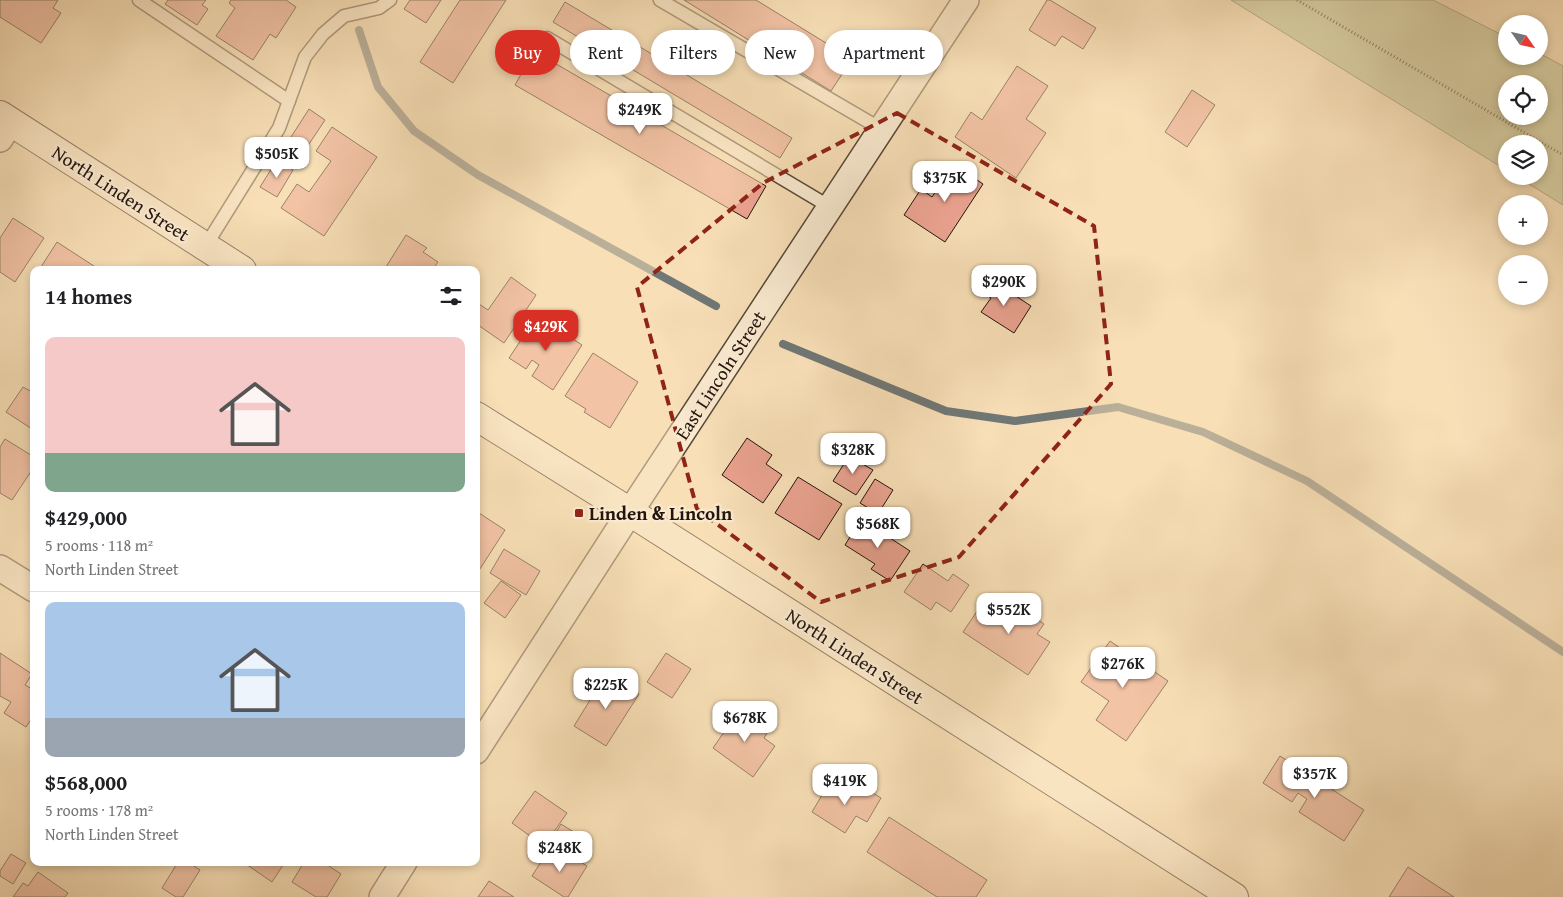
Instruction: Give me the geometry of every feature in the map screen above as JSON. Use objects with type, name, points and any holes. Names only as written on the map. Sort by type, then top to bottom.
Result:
[{"type":"main road","name":"North Linden Street","points":[[4,125],[235,266]]},
{"type":"main road","name":"North Linden Street","points":[[480,418],[1234,897]]},
{"type":"street","name":"East Lincoln Street","points":[[480,745],[630,512],[966,0]]},
{"type":"street","points":[[0,568],[30,587]]},
{"type":"street","points":[[382,897],[401,866]]},
{"type":"lane","points":[[139,0],[289,101]]},
{"type":"lane","points":[[204,247],[279,128],[305,57],[323,34],[344,16],[379,8],[390,0]]},
{"type":"lane","points":[[660,0],[881,129]]},
{"type":"lane","points":[[560,46],[830,206]]},
{"type":"path","points":[[1297,0],[1563,155]]},
{"type":"highlighted area","points":[[897,113],[1094,226],[1111,384],[959,557],[821,602],[697,509],[637,287],[763,183]]},
{"type":"green space","points":[[1231,0],[1433,0],[1498,33],[1498,65],[1548,65],[1548,58],[1563,66],[1563,205],[1531,185],[1548,185],[1548,135],[1498,135],[1498,165]]},
{"type":"building","points":[[0,0],[58,0],[53,8],[61,13],[41,43],[0,17]]},
{"type":"building","points":[[168,0],[206,0],[202,5],[208,9],[197,25],[165,4]]},
{"type":"building","points":[[231,0],[286,0],[296,7],[276,38],[270,34],[253,60],[216,36],[235,8],[229,3]]},
{"type":"building","points":[[410,0],[441,0],[426,23],[404,9]]},
{"type":"building","points":[[460,0],[506,0],[453,83],[420,62]]},
{"type":"building","points":[[684,0],[756,0],[805,30],[745,30],[745,38]]},
{"type":"building","points":[[1047,0],[1096,28],[1083,49],[1062,36],[1055,46],[1029,30]]},
{"type":"building","points":[[565,2],[612,30],[570,30],[570,32],[553,22]]},
{"type":"building","points":[[814,36],[824,42],[824,75],[842,75],[831,91],[805,75],[814,75]]},
{"type":"building","points":[[641,48],[651,54],[651,75],[687,75],[792,138],[780,158],[641,75]]},
{"type":"building","points":[[560,66],[570,72],[570,75],[575,75],[766,186],[747,219],[515,85],[521,75],[560,75]]},
{"type":"building","points":[[1017,66],[1048,86],[1026,119],[1046,133],[1016,178],[955,137],[971,112],[982,120]]},
{"type":"building","points":[[1192,90],[1215,105],[1187,147],[1165,132]]},
{"type":"building","points":[[309,109],[325,120],[307,147],[291,137]]},
{"type":"building","points":[[332,127],[377,157],[324,236],[281,208],[297,184],[309,192],[331,161],[316,151]]},
{"type":"building","points":[[277,160],[293,170],[277,197],[260,187]]},
{"type":"building","points":[[953,164],[983,184],[945,242],[904,215],[921,189],[932,197]]},
{"type":"building","points":[[13,218],[44,238],[15,282],[0,272],[0,238]]},
{"type":"building","points":[[406,235],[427,248],[423,252],[438,262],[435,266],[387,266]]},
{"type":"building","points":[[57,242],[94,266],[42,266]]},
{"type":"building","points":[[511,277],[536,295],[504,343],[480,326],[480,305],[488,310]]},
{"type":"building","points":[[990,279],[1031,306],[1014,333],[981,312],[991,298],[982,292]]},
{"type":"building","points":[[537,316],[582,345],[553,390],[532,376],[539,365],[532,360],[526,369],[509,358]]},
{"type":"building","points":[[593,353],[638,382],[610,428],[584,412],[586,409],[565,396]]},
{"type":"building","points":[[23,387],[30,391],[30,428],[6,412]]},
{"type":"building","points":[[747,438],[772,455],[766,464],[782,475],[763,503],[722,475]]},
{"type":"building","points":[[5,439],[30,455],[30,473],[12,500],[0,493],[0,447]]},
{"type":"building","points":[[849,456],[873,470],[856,495],[833,481]]},
{"type":"building","points":[[798,477],[842,504],[819,540],[775,513]]},
{"type":"building","points":[[875,479],[893,490],[878,514],[860,503]]},
{"type":"building","points":[[480,514],[505,530],[480,569]]},
{"type":"building","points":[[861,519],[910,551],[890,581],[871,569],[875,564],[845,545]]},
{"type":"building","points":[[504,549],[540,571],[526,595],[490,573]]},
{"type":"building","points":[[923,564],[948,581],[953,574],[969,585],[951,612],[936,602],[931,610],[904,592]]},
{"type":"building","points":[[501,581],[521,595],[505,618],[484,603]]},
{"type":"building","points":[[984,601],[1005,614],[1012,603],[1044,624],[1037,634],[1050,642],[1028,675],[963,632]]},
{"type":"building","points":[[1110,641],[1168,681],[1126,741],[1096,720],[1109,701],[1081,682]]},
{"type":"building","points":[[0,653],[30,673],[30,677],[25,685],[30,688],[30,721],[26,727],[4,713],[11,702],[0,696]]},
{"type":"building","points":[[666,653],[691,669],[672,698],[647,682]]},
{"type":"building","points":[[606,674],[639,694],[606,746],[574,726]]},
{"type":"building","points":[[740,709],[769,730],[764,738],[775,746],[753,777],[713,748]]},
{"type":"building","points":[[1280,756],[1364,810],[1344,841],[1299,812],[1307,799],[1298,793],[1292,802],[1263,783]]},
{"type":"building","points":[[831,780],[858,796],[863,787],[881,798],[867,822],[856,816],[845,833],[812,812]]},
{"type":"building","points":[[535,791],[567,813],[544,846],[512,823]]},
{"type":"building","points":[[889,817],[987,880],[976,897],[937,897],[867,852]]},
{"type":"building","points":[[561,824],[577,834],[567,851],[551,841]]},
{"type":"building","points":[[560,849],[587,866],[568,897],[564,897],[532,876],[544,857],[551,862]]},
{"type":"building","points":[[11,854],[26,863],[13,884],[0,876],[0,871]]},
{"type":"building","points":[[176,866],[194,866],[200,870],[183,897],[176,897],[162,888]]},
{"type":"building","points":[[249,866],[282,866],[272,882]]},
{"type":"building","points":[[302,866],[329,866],[341,874],[327,897],[316,897],[292,882]]},
{"type":"building","points":[[1408,867],[1454,897],[1389,897]]},
{"type":"building","points":[[38,872],[68,893],[65,897],[13,897],[23,883],[28,886]]},
{"type":"building","points":[[489,881],[514,897],[478,897]]},
{"type":"waterway","points":[[359,30],[378,87],[414,131],[478,175],[716,306]]},
{"type":"waterway","points":[[783,344],[946,411],[1015,421],[1118,407],[1203,432],[1307,481],[1563,652]]},
{"type":"place","name":"Linden & Lincoln","points":[[579,513]]}]
